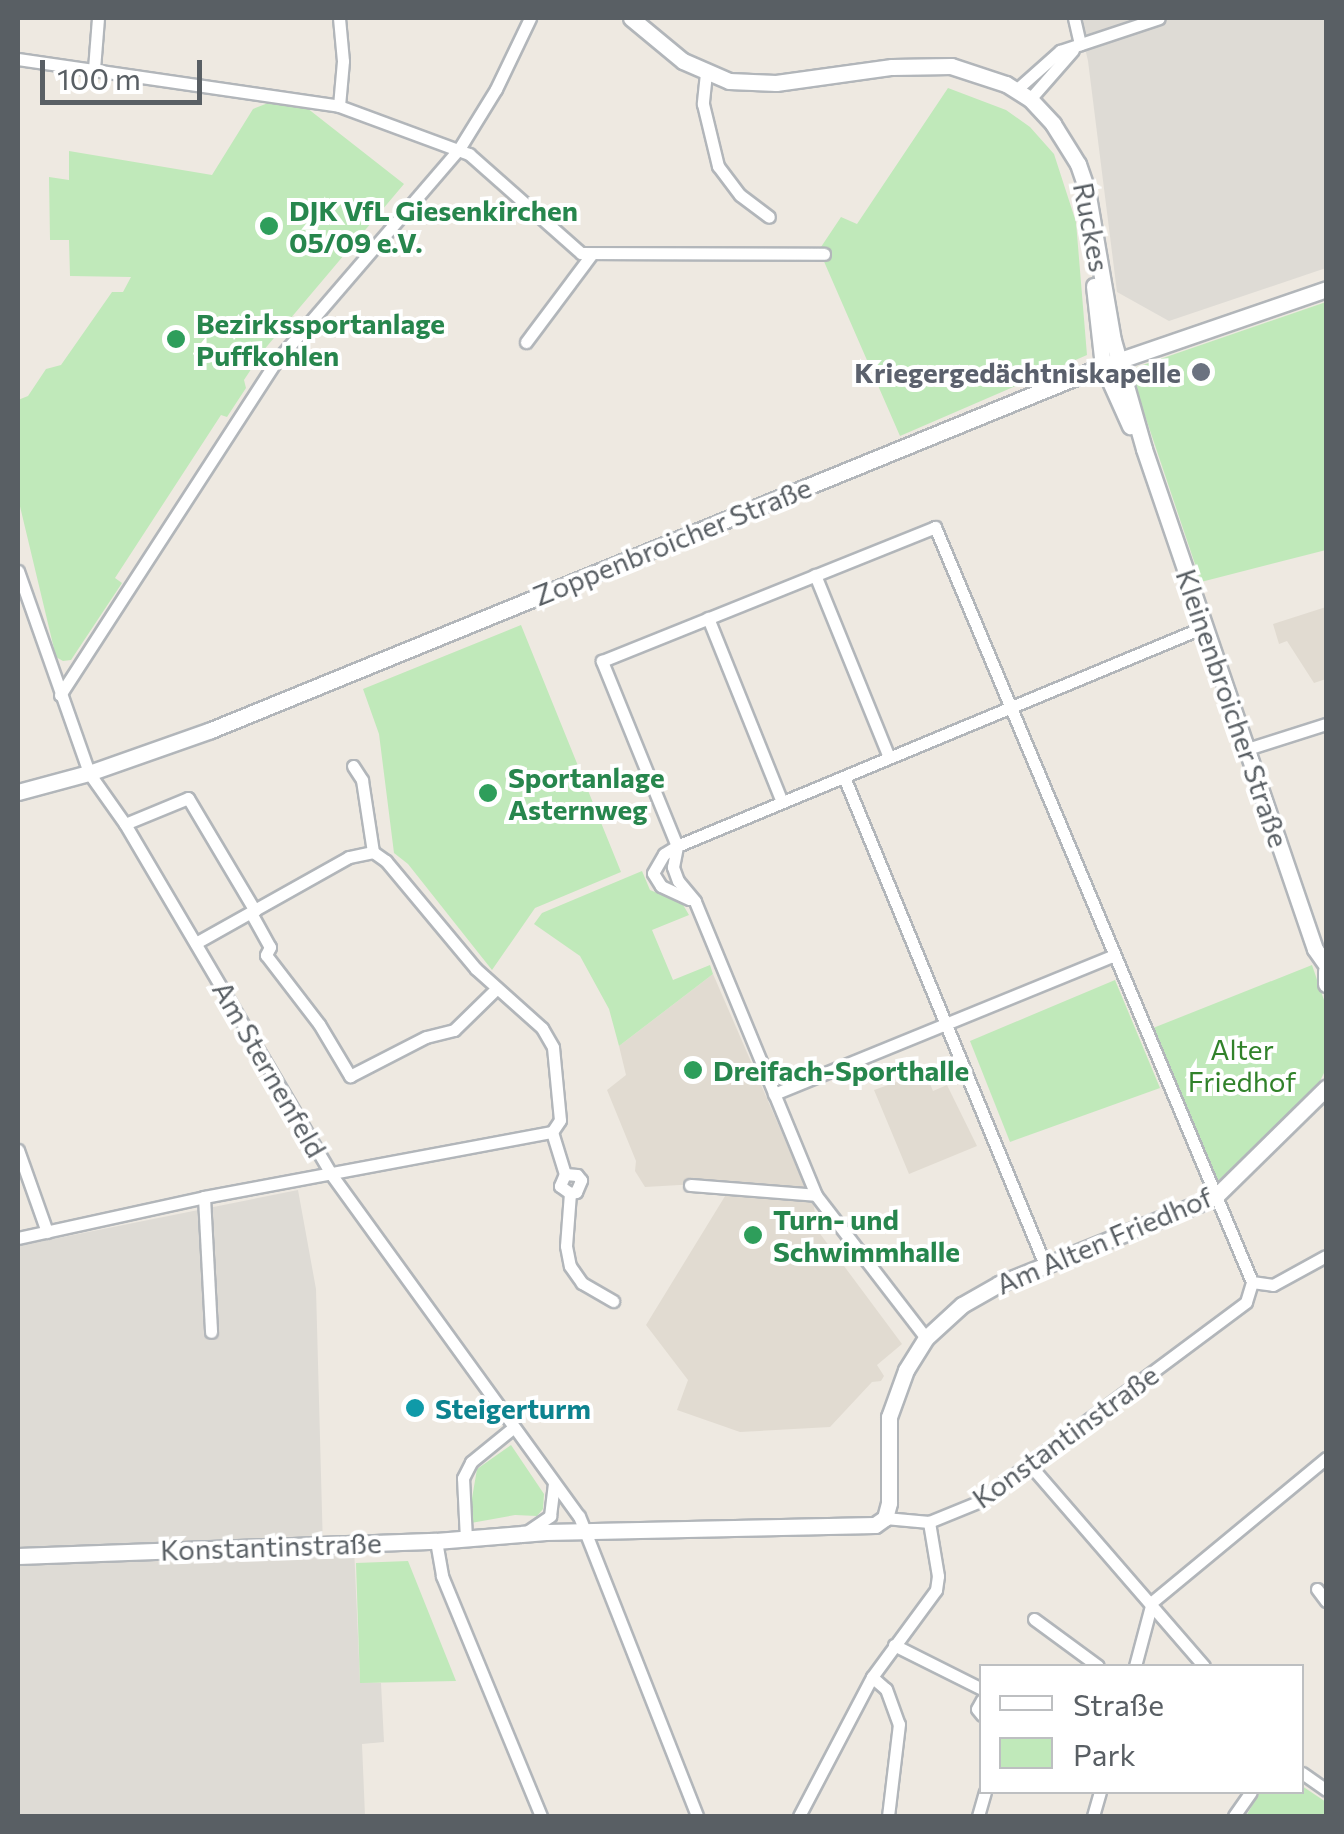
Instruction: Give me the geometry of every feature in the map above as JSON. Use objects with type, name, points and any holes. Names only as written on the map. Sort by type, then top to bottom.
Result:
[{"type":"main road","name":"Ruckes","points":[[631,18],[706,74],[729,80],[776,83],[928,66],[1022,97],[1059,148],[1079,193],[1111,363]]},
{"type":"main road","name":"Zoppenbroicher Straße","points":[[18,792],[90,773],[243,717],[1111,363],[1326,289]]},
{"type":"main road","name":"Kleinenbroicher Straße","points":[[1111,363],[1315,950],[1326,968]]},
{"type":"main road","points":[[1326,968],[1326,984]]},
{"type":"main road","name":"Am Alten Friedhof","points":[[885,1518],[889,1417],[906,1370],[926,1338],[977,1295],[1215,1198],[1326,1088]]},
{"type":"main road","name":"Konstantinstraße","points":[[18,1556],[436,1541],[524,1533],[874,1525],[885,1518]]},
{"type":"street","points":[[94,69],[98,18]]},
{"type":"street","points":[[339,18],[343,60],[339,106]]},
{"type":"street","points":[[60,695],[274,364],[459,148],[496,89],[530,18]]},
{"type":"street","points":[[1074,18],[1080,44]]},
{"type":"street","points":[[1022,97],[1047,59],[1159,18]]},
{"type":"street","points":[[18,59],[339,106],[459,148],[570,247],[592,255],[824,254]]},
{"type":"street","points":[[706,74],[703,104],[718,166],[740,196],[769,216]]},
{"type":"street","points":[[526,342],[592,255]]},
{"type":"street","points":[[926,1338],[816,1195],[695,901],[673,867],[678,846],[602,662],[935,527],[1252,1282],[1273,1285],[1326,1256]]},
{"type":"street","name":"Am Sternenfeld","points":[[18,570],[90,773],[125,824],[331,1174],[578,1516],[698,1816]]},
{"type":"street","points":[[815,575],[889,757]]},
{"type":"street","points":[[708,618],[782,802]]},
{"type":"street","points":[[695,901],[655,880],[654,866],[678,846],[1204,627]]},
{"type":"street","points":[[1248,749],[1326,724]]},
{"type":"street","points":[[353,766],[362,780],[374,852]]},
{"type":"street","points":[[844,777],[1045,1265]]},
{"type":"street","points":[[125,824],[188,798],[253,912],[270,947],[266,955],[318,1024],[350,1076],[426,1037],[454,1030],[496,988]]},
{"type":"street","points":[[18,1238],[204,1197],[552,1132],[560,1120],[554,1048],[542,1028],[496,988],[386,860],[374,852],[348,857],[196,943]]},
{"type":"street","points":[[774,1094],[1113,956]]},
{"type":"street","points":[[552,1132],[565,1174],[560,1186],[570,1193],[566,1246],[570,1266],[582,1283],[613,1300]]},
{"type":"street","points":[[18,1150],[47,1232]]},
{"type":"street","points":[[690,1186],[816,1195]]},
{"type":"street","points":[[204,1197],[211,1332]]},
{"type":"street","name":"Konstantinstraße","points":[[885,1518],[905,1524],[929,1522],[978,1502],[1246,1302],[1252,1282]]},
{"type":"street","points":[[466,1539],[463,1478],[471,1462],[514,1427]]},
{"type":"street","points":[[1136,1664],[1152,1602],[1326,1458]]},
{"type":"street","points":[[1029,1464],[1202,1664]]},
{"type":"street","points":[[524,1533],[550,1516],[554,1483]]},
{"type":"street","points":[[798,1816],[872,1677],[938,1586],[929,1522]]},
{"type":"street","points":[[436,1541],[442,1576],[541,1816]]},
{"type":"street","points":[[1317,1589],[1326,1601]]},
{"type":"street","points":[[1034,1619],[1095,1664]]},
{"type":"street","points":[[894,1645],[979,1688]]},
{"type":"street","points":[[872,1677],[886,1690],[899,1724],[888,1816]]},
{"type":"street","points":[[1304,1774],[1326,1790]]},
{"type":"street","points":[[1234,1816],[1250,1794]]},
{"type":"shaded area","points":[[1078,18],[1326,18],[1326,268],[1169,321],[1117,292],[1088,61]]},
{"type":"shaded area","points":[[1326,607],[1326,679],[1314,683],[1287,641],[1279,644],[1273,624]]},
{"type":"shaded area","points":[[713,974],[814,1207],[818,1231],[902,1344],[877,1365],[884,1376],[881,1381],[872,1382],[830,1427],[740,1432],[677,1410],[688,1380],[646,1325],[730,1188],[697,1184],[645,1187],[635,1171],[636,1161],[607,1090],[626,1075],[619,1046]]},
{"type":"shaded area","points":[[925,1072],[933,1091],[947,1085],[977,1146],[909,1174],[874,1090]]},
{"type":"shaded area","points":[[298,1190],[316,1289],[323,1549],[354,1547],[360,1682],[381,1683],[384,1742],[362,1744],[365,1816],[18,1816],[18,1246]]},
{"type":"green space","points":[[948,88],[1006,110],[1030,127],[1054,154],[1076,222],[1087,355],[900,436],[819,250],[841,217],[857,224]]},
{"type":"green space","name":"Bezirkssportanlage Puffkohlen","points":[[268,103],[307,108],[404,184],[263,351],[244,380],[246,388],[227,417],[221,415],[115,578],[122,583],[71,660],[63,661],[56,657],[18,498],[18,400],[28,396],[46,369],[61,365],[112,292],[123,292],[131,277],[70,276],[69,240],[50,240],[49,177],[69,180],[69,151],[212,175],[253,109]]},
{"type":"green space","points":[[1326,302],[1326,550],[1201,582],[1132,377],[1137,367]]},
{"type":"green space","name":"Sportanlage Asternweg","points":[[521,625],[621,872],[535,908],[492,970],[408,864],[394,853],[379,734],[363,689]]},
{"type":"green space","points":[[642,871],[650,890],[682,903],[689,915],[652,930],[673,980],[710,965],[713,974],[619,1046],[609,1009],[580,956],[534,924],[542,913]]},
{"type":"green space","name":"Alter Friedhof","points":[[1312,965],[1326,1006],[1326,1069],[1318,1085],[1217,1182],[1148,1030]]},
{"type":"green space","points":[[1115,980],[1160,1088],[1010,1142],[970,1041]]},
{"type":"green space","points":[[511,1445],[544,1494],[543,1509],[537,1516],[515,1515],[471,1523],[466,1506],[471,1504],[477,1469]]},
{"type":"green space","points":[[408,1561],[456,1681],[360,1683],[356,1563]]},
{"type":"green space","points":[[1304,1787],[1326,1802],[1326,1816],[1246,1816],[1259,1794],[1304,1794]]},
{"type":"place","name":"DJK VfL Giesenkirchen 05/09 e.V.","points":[[269,226]]},
{"type":"place","name":"Bezirkssportanlage Puffkohlen","points":[[176,339]]},
{"type":"place","name":"Kriegergedächtniskapelle","points":[[1201,372]]},
{"type":"place","name":"Sportanlage Asternweg","points":[[488,793]]},
{"type":"place","name":"Dreifach-Sporthalle","points":[[693,1070]]},
{"type":"place","name":"Turn- und Schwimmhalle","points":[[753,1235]]},
{"type":"place","name":"Steigerturm","points":[[415,1408]]}]
